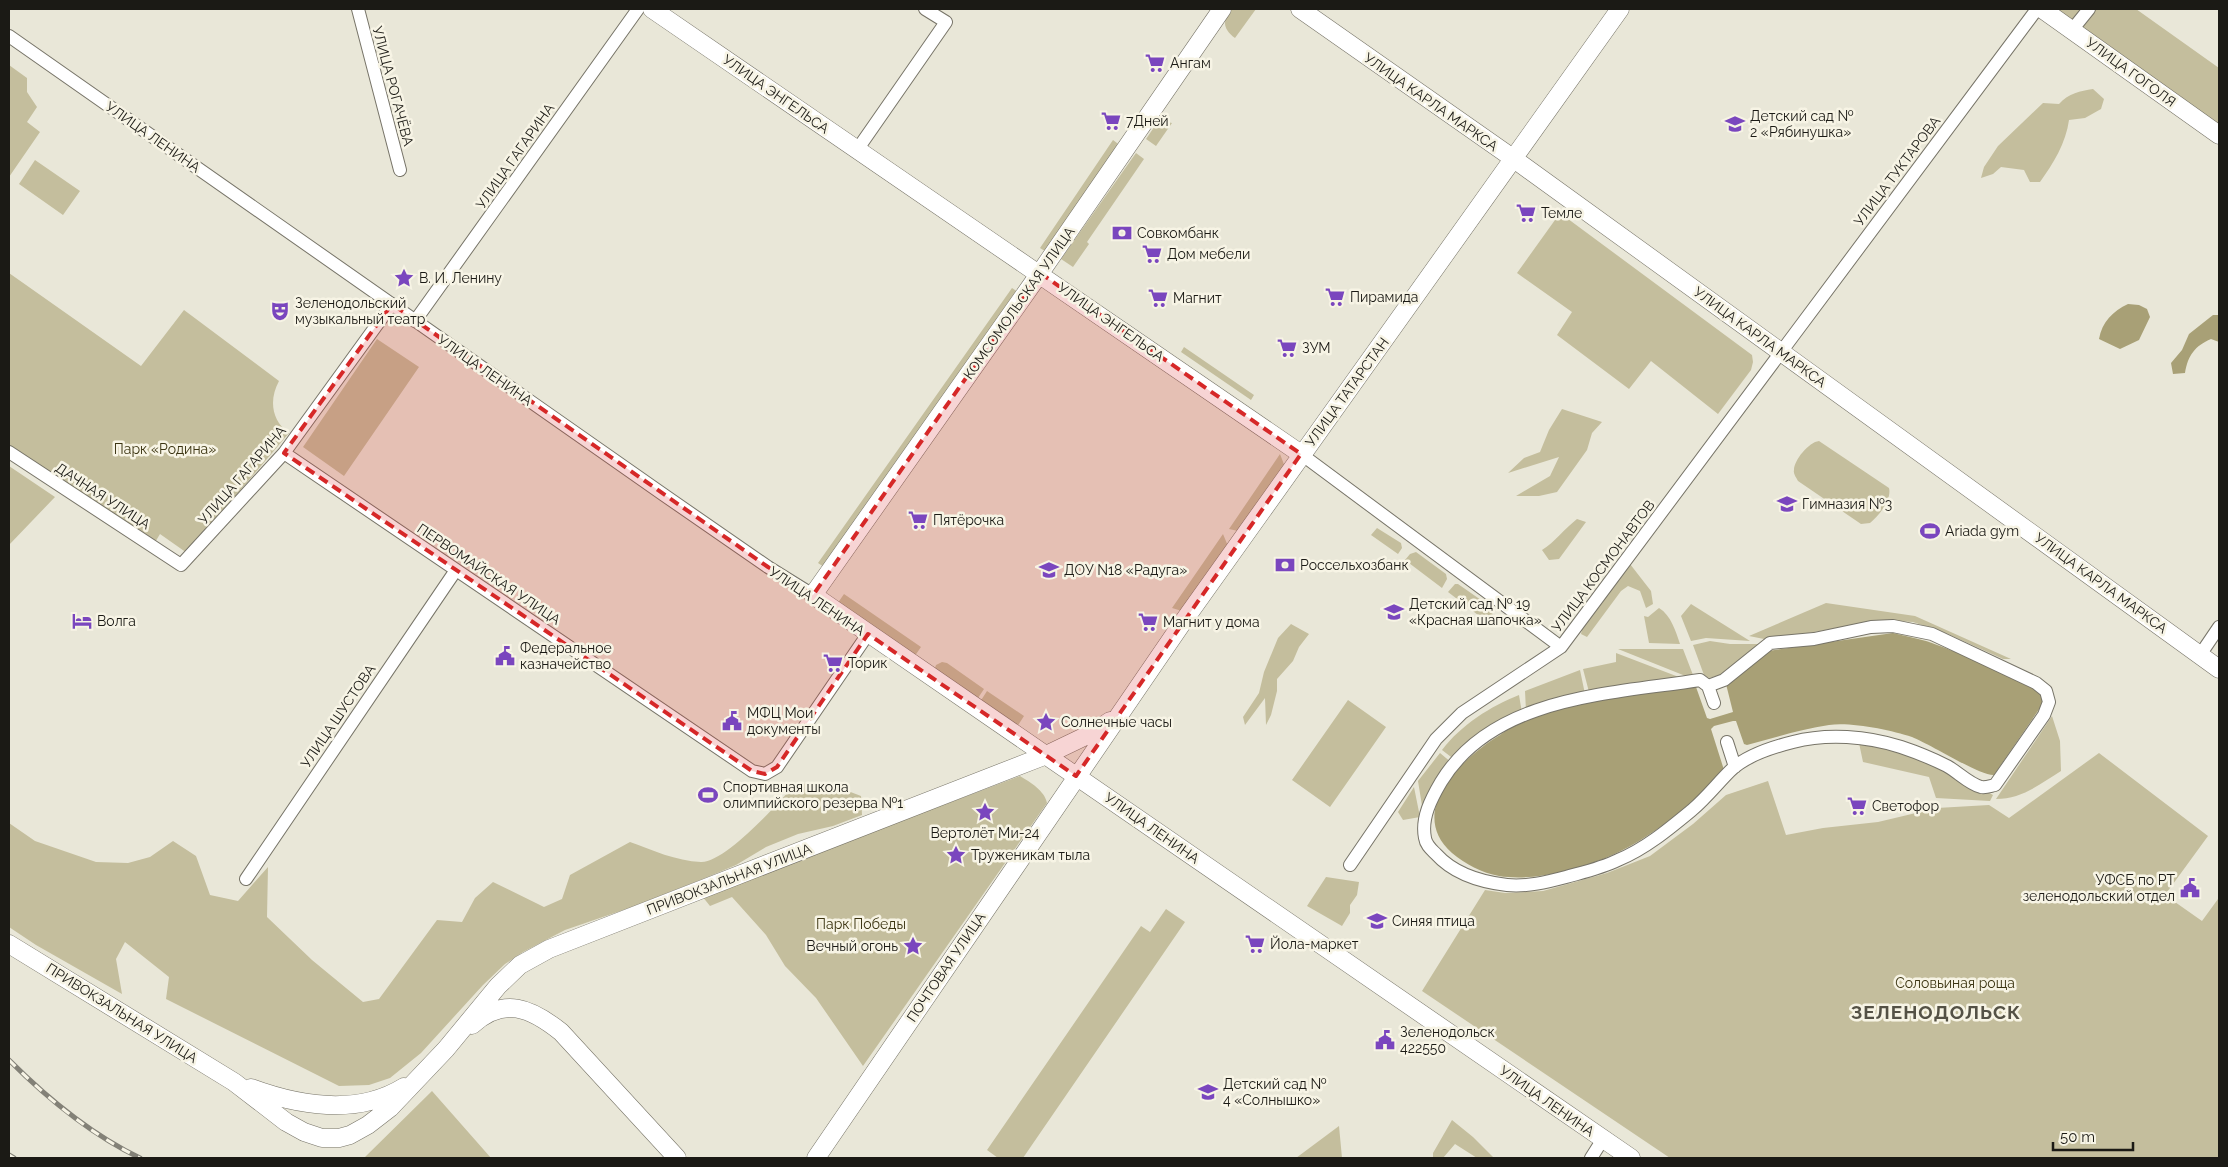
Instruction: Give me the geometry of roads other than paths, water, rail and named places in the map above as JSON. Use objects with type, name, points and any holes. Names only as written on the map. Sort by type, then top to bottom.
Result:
[{"type":"street","name":"УЛИЦА РОГАЧЁВА","points":[[358,9],[400,170]]},
{"type":"street","name":"УЛИЦА ГАГАРИНА","points":[[415,321],[638,9]]},
{"type":"street","name":"УЛИЦА ЭНГЕЛЬСА","points":[[652,9],[1040,273],[1301,454],[1561,647]]},
{"type":"street","points":[[857,150],[946,22],[925,9]]},
{"type":"street","name":"КОМСОМОЛЬСКАЯ УЛИЦА","points":[[813,595],[1040,273],[1222,9]]},
{"type":"street","name":"УЛИЦА КАРЛА МАРКСА","points":[[1300,9],[1514,159],[2219,669]]},
{"type":"street","name":"УЛИЦА ТАТАРСТАН","points":[[1076,776],[1301,454],[1620,9]]},
{"type":"street","name":"УЛИЦА ТУКТАРОВА","points":[[1780,352],[2037,9]]},
{"type":"street","name":"УЛИЦА ГОГОЛЯ","points":[[2042,9],[2219,135]]},
{"type":"street","points":[[2072,30],[2089,9]]},
{"type":"street","name":"УЛИЦА ЛЕНИНА","points":[[9,36],[664,496],[768,567],[813,595],[1044,756],[1076,776],[1631,1158]]},
{"type":"street","name":"УЛИЦА ГАГАРИНА","points":[[181,565],[284,453],[392,304]]},
{"type":"street","name":"УЛИЦА КОСМОНАВТОВ","points":[[1350,865],[1436,739],[1462,713],[1561,647],[1780,352]]},
{"type":"street","name":"ДАЧНАЯ УЛИЦА","points":[[9,452],[181,565]]},
{"type":"street","name":"ПЕРВОМАЙСКАЯ УЛИЦА","points":[[284,453],[752,771],[765,774],[776,766],[868,634]]},
{"type":"street","name":"УЛИЦА ШУСТОВА","points":[[246,879],[456,570]]},
{"type":"street","points":[[1708,686],[1724,680],[1770,643],[1814,639],[1871,627],[1893,626],[1932,634],[2036,683],[2046,691],[2049,702],[2044,715],[1996,785],[1984,788],[1947,766],[1900,747],[1856,737],[1822,737],[1793,742],[1760,754],[1734,767],[1709,795],[1643,847],[1618,860],[1543,883],[1510,885],[1464,875],[1442,860],[1426,843],[1423,829],[1426,813],[1444,777],[1460,756],[1477,741],[1518,717],[1544,706],[1588,696],[1700,680],[1708,686],[1714,703]]},
{"type":"street","points":[[2200,655],[2219,627]]},
{"type":"street","name":"ПРИВОКЗАЛЬНАЯ УЛИЦА","points":[[446,1049],[498,986],[520,965],[549,949],[1044,756],[1094,732],[1117,717]]},
{"type":"street","points":[[1727,742],[1734,767]]},
{"type":"street","name":"ПОЧТОВАЯ УЛИЦА","points":[[816,1158],[1076,776]]},
{"type":"street","name":"ПРИВОКЗАЛЬНАЯ УЛИЦА","points":[[9,944],[234,1082]]},
{"type":"street","points":[[234,1082],[286,1122],[304,1132],[322,1138],[339,1138],[350,1135],[376,1120],[390,1108],[446,1049],[481,1017],[501,1008],[520,1008],[542,1017],[561,1032],[677,1158]]},
{"type":"street","points":[[234,1082],[273,1096],[328,1106],[358,1104],[381,1099],[423,1074]]},
{"type":"street","points":[[1591,1158],[1603,1139]]},
{"type":"railway","points":[[9,1060],[70,1115],[104,1138],[140,1158]]},
{"type":"railway","points":[[9,1155],[14,1158]]},
{"type":"place","name":"Ангам","points":[[1155,63]]},
{"type":"place","name":"7Дней","points":[[1111,121]]},
{"type":"place","name":"Детский сад № 2 «Рябинушка»","points":[[1735,124]]},
{"type":"place","name":"Темле","points":[[1526,213]]},
{"type":"place","name":"Совкомбанк","points":[[1122,233]]},
{"type":"place","name":"Дом мебели","points":[[1152,254]]},
{"type":"place","name":"В. И. Ленину","points":[[404,278]]},
{"type":"place","name":"Пирамида","points":[[1335,297]]},
{"type":"place","name":"Магнит","points":[[1158,298]]},
{"type":"place","name":"Зеленодольский музыкальный театр","points":[[280,311]]},
{"type":"place","name":"ЗУМ","points":[[1287,348]]},
{"type":"place","name":"Гимназия №3","points":[[1787,504]]},
{"type":"place","name":"Пятёрочка","points":[[918,520]]},
{"type":"place","name":"Ariada gym","points":[[1930,531]]},
{"type":"place","name":"Россельхозбанк","points":[[1285,565]]},
{"type":"place","name":"ДОУ N18 «Радуга»","points":[[1049,570]]},
{"type":"place","name":"Детский сад № 19 «Красная шапочка»","points":[[1394,612]]},
{"type":"place","name":"Волга","points":[[82,621]]},
{"type":"place","name":"Магнит у дома","points":[[1148,622]]},
{"type":"place","name":"Федеральное казначейство","points":[[505,656]]},
{"type":"place","name":"Торик","points":[[833,663]]},
{"type":"place","name":"МФЦ Мои документы","points":[[732,721]]},
{"type":"place","name":"Солнечные часы","points":[[1046,722]]},
{"type":"place","name":"Спортивная школа олимпийского резерва №1","points":[[708,795]]},
{"type":"place","name":"Светофор","points":[[1857,806]]},
{"type":"place","name":"Вертолёт Ми-24","points":[[985,812]]},
{"type":"place","name":"Труженикам тыла","points":[[956,855]]},
{"type":"place","name":"УФСБ по РТ зеленодольский отдел","points":[[2190,888]]},
{"type":"place","name":"Синяя птица","points":[[1377,921]]},
{"type":"place","name":"Йола-маркет","points":[[1255,944]]},
{"type":"place","name":"Вечный огонь","points":[[913,946]]},
{"type":"place","name":"Зеленодольск 422550","points":[[1385,1040]]},
{"type":"place","name":"Детский сад № 4 «Солнышко»","points":[[1208,1092]]},
{"type":"district","name":"ЗЕЛЕНОДОЛЬСК","points":[[1936,1012]]},
{"type":"park label","name":"Парк «Родина»","points":[[165,449]]},
{"type":"park label","name":"Парк Победы","points":[[861,924]]},
{"type":"park label","name":"Соловьиная роща","points":[[1955,983]]}]
